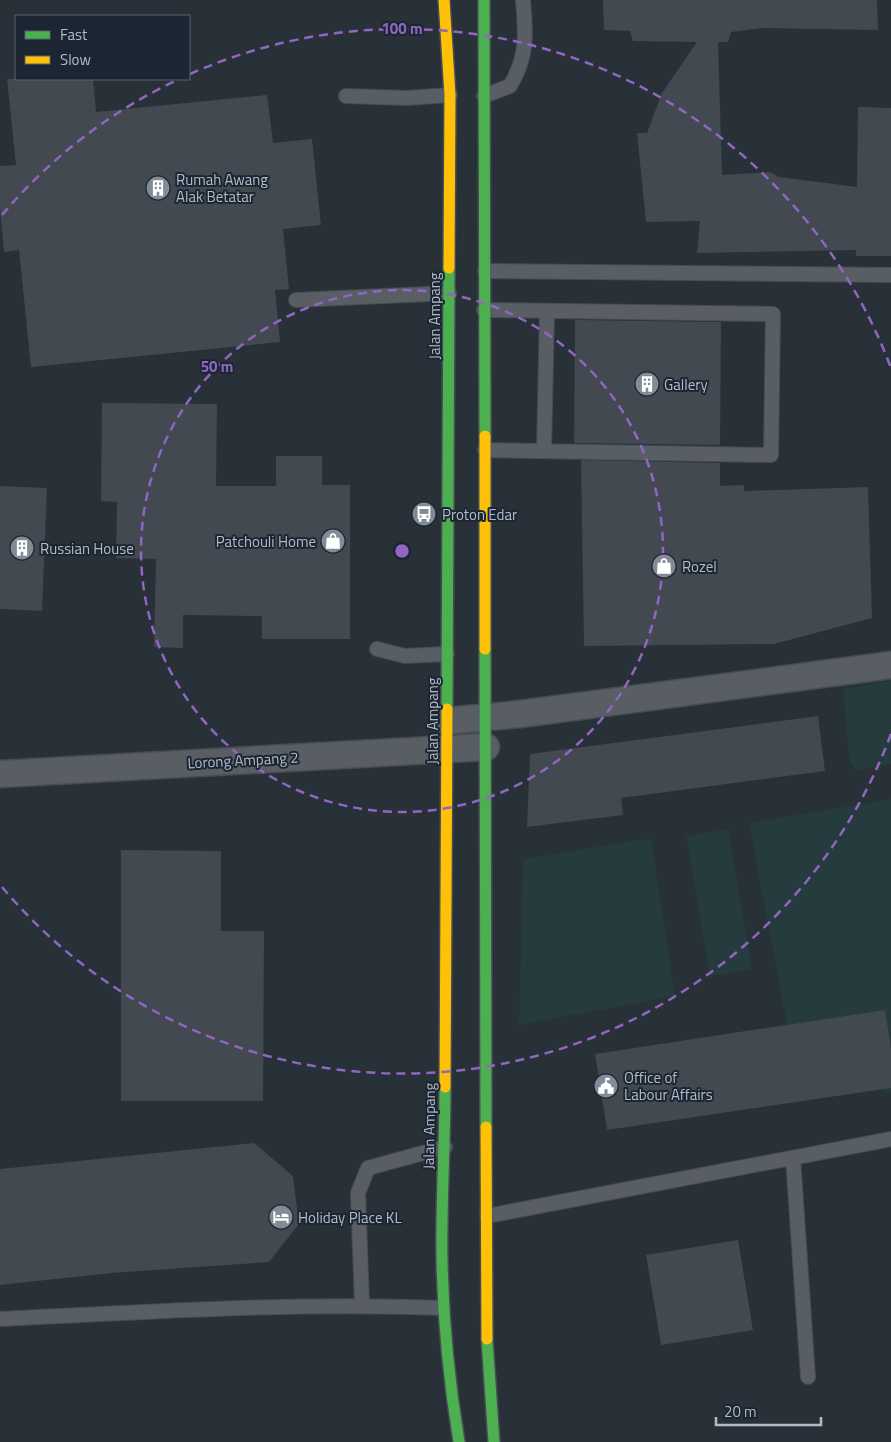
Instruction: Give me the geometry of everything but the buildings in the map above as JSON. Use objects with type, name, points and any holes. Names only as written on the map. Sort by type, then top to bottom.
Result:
[{"type":"main road","name":"Jalan Ampang","points":[[444,0],[450,95],[445,1147],[442,1232],[443,1308],[459,1442]]},
{"type":"main road","points":[[484,0],[487,1353],[494,1442]]},
{"type":"street","points":[[447,721],[486,719],[891,665]]},
{"type":"street","name":"Lorong Ampang 2","points":[[0,774],[486,747]]},
{"type":"lane","points":[[484,96],[510,86],[519,70],[524,53],[523,0]]},
{"type":"lane","points":[[346,96],[407,98],[450,95]]},
{"type":"lane","points":[[485,272],[891,275]]},
{"type":"lane","points":[[296,300],[449,293]]},
{"type":"lane","points":[[484,310],[773,314],[771,455],[485,450]]},
{"type":"lane","points":[[544,452],[546,311]]},
{"type":"lane","points":[[377,649],[405,656],[447,654]]},
{"type":"lane","points":[[487,1216],[891,1139]]},
{"type":"lane","points":[[362,1304],[358,1193],[368,1168],[445,1147]]},
{"type":"lane","points":[[793,1158],[808,1377]]},
{"type":"lane","points":[[0,1319],[283,1305],[362,1304],[443,1308]]},
{"type":"green space","points":[[891,680],[891,764],[856,771],[849,759],[843,689]]},
{"type":"green space","points":[[891,799],[891,1092],[884,1094],[869,1013],[787,1025],[749,823]]},
{"type":"green space","points":[[728,829],[752,969],[710,976],[686,836]]},
{"type":"green space","points":[[651,838],[675,996],[519,1025],[523,859]]},
{"type":"traffic: fast","points":[[484,0],[485,436]]},
{"type":"traffic: fast","points":[[447,709],[449,268]]},
{"type":"traffic: fast","points":[[485,649],[486,1127]]},
{"type":"traffic: fast","points":[[445,1087],[442,1259],[447,1351],[459,1442]]},
{"type":"traffic: fast","points":[[487,1339],[494,1442]]},
{"type":"traffic: slow","points":[[444,0],[450,95],[449,268]]},
{"type":"traffic: slow","points":[[485,436],[485,649]]},
{"type":"traffic: slow","points":[[445,1087],[447,709]]},
{"type":"traffic: slow","points":[[486,1127],[487,1339]]},
{"type":"place","name":"Rumah Awang Alak Betatar","points":[[158,188]]},
{"type":"place","name":"Gallery","points":[[647,384]]},
{"type":"place","name":"Proton Edar","points":[[424,514]]},
{"type":"place","name":"Patchouli Home","points":[[333,541]]},
{"type":"place","name":"Russian House","points":[[22,548]]},
{"type":"place","name":"Rozel","points":[[664,566]]},
{"type":"place","name":"Office of Labour Affairs","points":[[606,1086]]},
{"type":"place","name":"Holiday Place KL","points":[[281,1217]]}]
